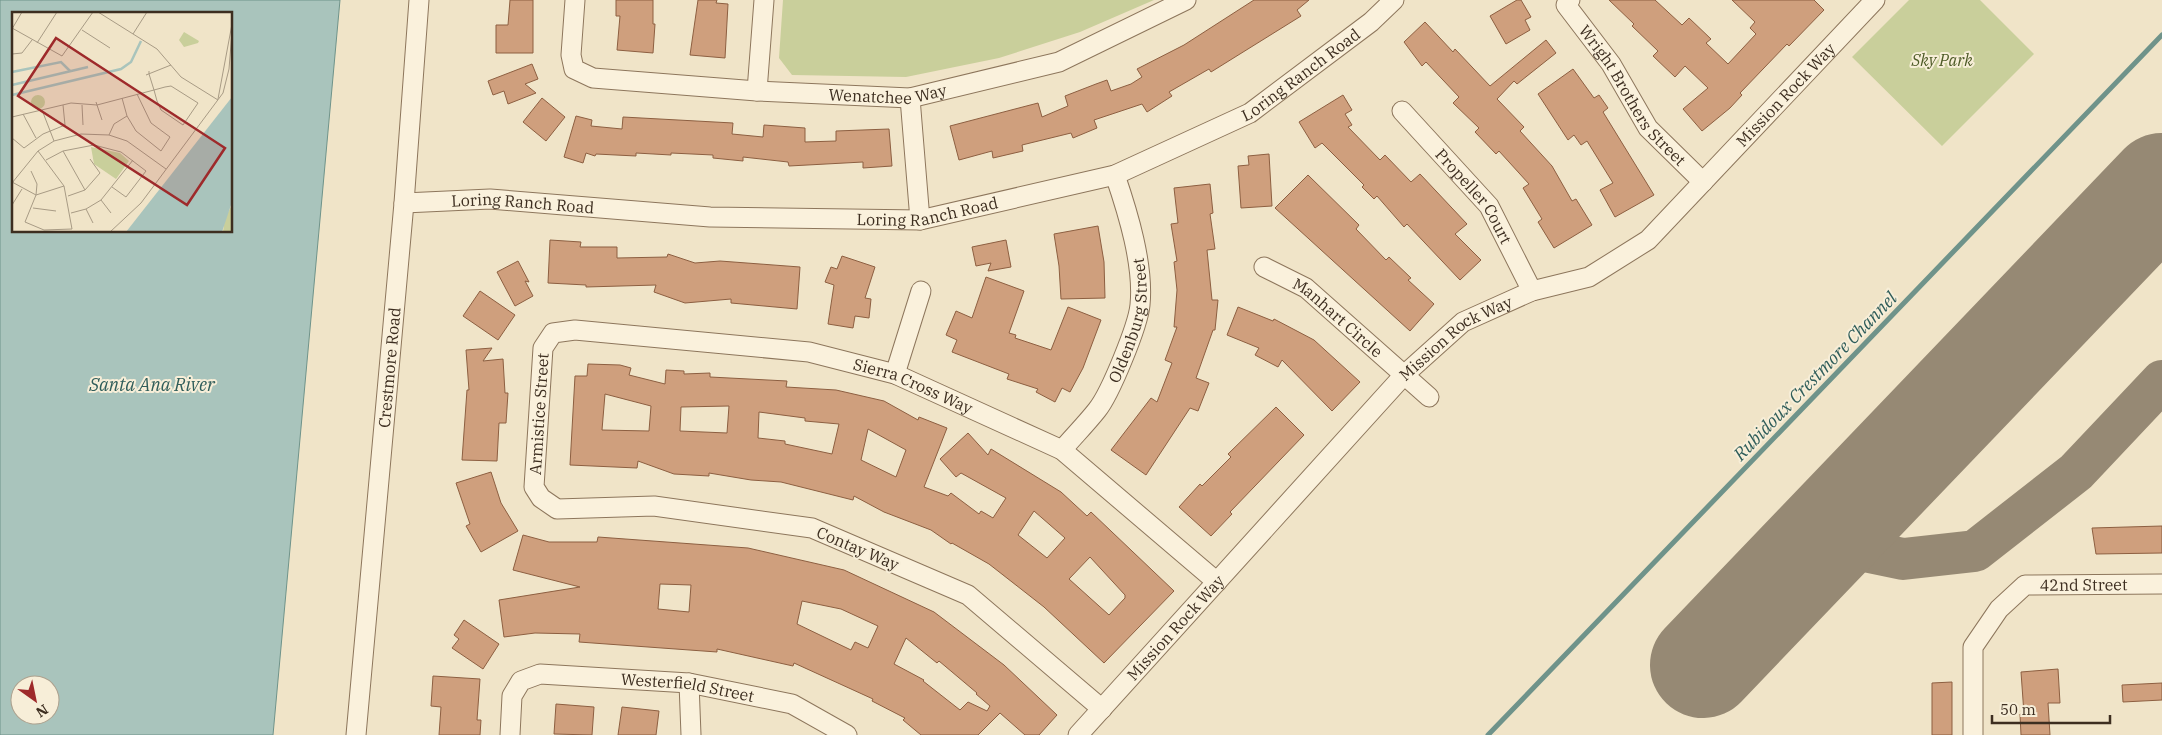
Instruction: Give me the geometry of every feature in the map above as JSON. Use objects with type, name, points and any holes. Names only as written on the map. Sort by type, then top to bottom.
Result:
[{"type":"street","name":"Crestmore Road","points":[[356,735],[404,203],[419,0]]},
{"type":"street","name":"Wenatchee Way","points":[[575,0],[571,55],[574,70],[593,78],[758,91],[910,98],[1059,62],[1186,0]]},
{"type":"street","points":[[758,91],[764,0]]},
{"type":"street","name":"Loring Ranch Road","points":[[404,203],[490,199],[710,217],[920,220],[1115,175],[1250,113],[1371,22],[1394,0]]},
{"type":"street","name":"Wright Brothers Street","points":[[1568,2],[1611,64],[1648,128],[1703,182]]},
{"type":"street","name":"Mission Rock Way","points":[[1078,735],[1404,375],[1463,322],[1532,291],[1589,277],[1648,240],[1703,182],[1863,4]]},
{"type":"street","points":[[910,98],[920,220]]},
{"type":"street","name":"Propeller Court","points":[[1402,110],[1489,206],[1532,291]]},
{"type":"street","name":"Oldenburg Street","points":[[1062,450],[1098,409],[1123,359],[1140,306],[1137,256],[1126,207],[1115,175]]},
{"type":"street","name":"Manhart Circle","points":[[1264,267],[1306,288],[1429,397]]},
{"type":"street","points":[[894,374],[921,292]]},
{"type":"street","name":"Sierra Cross Way","points":[[553,332],[575,330],[809,352],[894,374],[1062,450],[1217,582]]},
{"type":"street","name":"Armistice Street","points":[[541,498],[534,487],[543,348],[553,332]]},
{"type":"street","name":"Contay Way","points":[[541,498],[556,509],[654,506],[812,528],[968,594],[1102,709]]},
{"type":"street","name":"42nd Street","points":[[1973,735],[1973,647],[1999,609],[2025,586],[2162,584]]},
{"type":"street","name":"Westerfield Street","points":[[510,735],[512,696],[521,681],[540,674],[689,683],[792,704],[846,735]]},
{"type":"street","points":[[689,683],[691,735]]},
{"type":"green space","points":[[783,0],[1154,0],[1080,32],[999,58],[906,77],[792,75],[779,58]]},
{"type":"green space","name":"Sky Park","points":[[1909,0],[1980,0],[2034,54],[1942,146],[1852,57]]},
{"type":"water","name":"Santa Ana River","points":[[0,0],[340,0],[273,735],[0,735]]},
{"type":"building","points":[[510,0],[533,0],[533,53],[496,53],[496,25],[508,25]]},
{"type":"building","points":[[616,0],[653,0],[653,24],[655,24],[653,53],[617,50],[620,16],[616,16]]},
{"type":"building","points":[[698,0],[717,0],[716,3],[728,4],[725,58],[690,55]]},
{"type":"building","points":[[1254,0],[1309,0],[1297,10],[1301,16],[1211,72],[1209,69],[1169,92],[1172,96],[1147,112],[1142,104],[1094,120],[1097,128],[1073,138],[1071,133],[1022,145],[1023,151],[993,158],[992,151],[959,160],[950,126],[1038,103],[1042,117],[1068,106],[1065,96],[1096,84],[1107,80],[1111,91],[1131,84],[1142,77],[1137,69],[1184,45]]},
{"type":"building","points":[[1517,0],[1521,0],[1531,17],[1525,20],[1530,30],[1506,44],[1490,16]]},
{"type":"building","points":[[1609,0],[1655,0],[1682,25],[1689,18],[1711,39],[1706,43],[1728,64],[1756,34],[1750,28],[1755,22],[1732,0],[1814,0],[1824,10],[1789,46],[1787,44],[1740,93],[1742,95],[1730,108],[1702,131],[1683,109],[1708,88],[1685,66],[1675,77],[1653,56],[1658,51]]},
{"type":"building","points":[[1425,22],[1453,52],[1455,49],[1490,86],[1546,40],[1556,53],[1517,84],[1514,81],[1497,99],[1524,127],[1520,131],[1552,166],[1572,201],[1576,199],[1592,225],[1554,248],[1538,222],[1542,219],[1523,188],[1529,184],[1499,151],[1496,154],[1475,132],[1479,128],[1453,103],[1459,97],[1426,62],[1422,66],[1404,42]]},
{"type":"building","points":[[532,64],[538,79],[525,84],[536,93],[508,104],[504,91],[493,95],[488,81]]},
{"type":"building","points":[[1573,69],[1594,98],[1599,95],[1608,108],[1603,112],[1654,195],[1615,217],[1600,190],[1613,183],[1587,141],[1581,145],[1574,135],[1568,140],[1538,94]]},
{"type":"building","points":[[1343,95],[1352,110],[1345,114],[1352,125],[1348,127],[1380,160],[1385,155],[1411,182],[1420,174],[1467,224],[1455,234],[1481,260],[1460,280],[1407,224],[1404,227],[1377,196],[1374,199],[1362,187],[1364,185],[1322,143],[1315,148],[1299,122]]},
{"type":"building","points":[[542,98],[565,117],[546,141],[523,122]]},
{"type":"building","points":[[576,116],[592,120],[591,126],[622,129],[623,117],[733,123],[732,134],[763,137],[764,125],[805,128],[805,142],[836,141],[836,131],[889,129],[892,166],[863,168],[863,162],[789,166],[788,162],[743,157],[743,161],[713,158],[713,155],[671,153],[671,155],[636,153],[636,156],[596,154],[595,156],[586,153],[583,163],[564,157]]},
{"type":"building","points":[[1269,154],[1272,206],[1241,208],[1238,166],[1249,165],[1248,156]]},
{"type":"building","points":[[1308,175],[1359,225],[1356,229],[1386,260],[1389,257],[1411,278],[1408,280],[1434,304],[1410,331],[1275,208]]},
{"type":"building","points":[[1210,184],[1213,213],[1210,214],[1215,249],[1207,250],[1212,300],[1218,300],[1215,330],[1213,330],[1196,378],[1209,383],[1198,411],[1190,408],[1146,475],[1111,450],[1151,398],[1157,402],[1172,363],[1165,360],[1177,327],[1174,327],[1177,290],[1174,262],[1177,261],[1171,224],[1178,223],[1174,188]]},
{"type":"building","points":[[1098,226],[1104,262],[1105,298],[1061,299],[1059,266],[1054,234]]},
{"type":"building","points":[[550,240],[581,242],[580,247],[617,247],[617,258],[667,257],[668,254],[695,263],[720,261],[800,267],[797,309],[731,303],[731,299],[685,303],[654,292],[656,285],[586,287],[586,285],[548,283]]},
{"type":"building","points":[[1006,240],[1011,267],[988,271],[991,263],[976,266],[972,247]]},
{"type":"building","points":[[842,256],[875,267],[865,298],[871,299],[869,318],[855,316],[853,328],[828,324],[834,285],[825,282],[831,267],[837,269]]},
{"type":"building","points":[[518,261],[529,282],[525,281],[533,296],[515,306],[497,272]]},
{"type":"building","points":[[986,277],[1024,291],[1009,333],[1016,335],[1015,338],[1051,350],[1068,307],[1101,320],[1083,368],[1070,392],[1062,388],[1055,402],[1036,392],[1038,389],[1007,379],[1009,374],[952,352],[957,340],[946,335],[956,311],[972,318]]},
{"type":"building","points":[[480,291],[515,315],[498,340],[463,316]]},
{"type":"building","points":[[1238,307],[1273,321],[1274,319],[1314,340],[1360,382],[1332,411],[1282,360],[1278,367],[1255,355],[1259,348],[1227,335]]},
{"type":"building","points":[[492,348],[483,361],[503,359],[505,393],[508,393],[506,423],[499,423],[497,461],[462,460],[467,390],[469,390],[466,350]]},
{"type":"building","points":[[588,364],[620,365],[631,368],[629,375],[665,384],[666,370],[684,371],[684,374],[710,373],[710,377],[787,381],[786,387],[836,390],[884,401],[918,420],[919,417],[947,428],[924,487],[948,496],[951,493],[979,514],[981,511],[993,518],[1006,498],[961,473],[956,477],[940,459],[968,433],[988,455],[991,449],[1061,492],[1087,516],[1091,512],[1174,591],[1104,663],[1044,607],[989,564],[951,544],[931,530],[884,512],[854,496],[853,500],[781,482],[751,480],[709,473],[709,476],[674,474],[638,461],[637,468],[570,465],[575,376],[587,376]],"holes":[[[605,394],[651,406],[649,431],[602,430]],[[729,406],[727,433],[680,431],[681,407]],[[759,412],[805,418],[805,421],[839,424],[832,454],[785,444],[785,441],[758,438]],[[868,429],[906,450],[896,477],[861,460]],[[1034,511],[1065,538],[1047,558],[1018,535]],[[1090,557],[1125,595],[1125,598],[1109,615],[1069,579]]]},
{"type":"building","points":[[1276,407],[1304,435],[1230,512],[1232,514],[1211,536],[1179,507],[1200,484],[1202,486],[1231,457],[1228,454]]},
{"type":"building","points":[[491,472],[501,503],[518,531],[481,552],[466,526],[470,524],[456,483]]},
{"type":"building","points":[[2162,526],[2162,553],[2096,554],[2092,528]]},
{"type":"building","points":[[523,535],[549,542],[597,542],[598,537],[748,548],[844,570],[934,612],[1004,665],[1057,715],[1039,735],[1025,735],[1000,713],[978,735],[921,735],[903,720],[905,718],[872,701],[873,699],[794,663],[793,666],[717,649],[717,652],[579,642],[580,634],[535,633],[504,637],[499,600],[580,587],[513,570]],"holes":[[[660,584],[691,585],[689,612],[658,609]],[[802,601],[841,609],[878,626],[868,648],[855,642],[851,650],[797,624]],[[906,638],[937,663],[939,661],[990,706],[987,711],[968,702],[960,710],[924,680],[894,664]]]},
{"type":"building","points":[[464,620],[499,644],[483,669],[452,648],[459,639],[454,635]]},
{"type":"building","points":[[2058,669],[2060,703],[2048,703],[2050,735],[2021,735],[2020,714],[2024,714],[2021,672]]},
{"type":"building","points":[[433,676],[480,679],[477,720],[481,720],[480,735],[439,735],[441,707],[431,706]]},
{"type":"building","points":[[1952,682],[1952,735],[1932,735],[1932,683]]},
{"type":"building","points":[[2162,683],[2162,700],[2123,702],[2122,685]]},
{"type":"building","points":[[556,704],[594,707],[592,735],[554,734]]},
{"type":"building","points":[[622,707],[659,711],[656,735],[618,735]]},
{"type":"waterway","name":"Rubidoux Crestmore Channel","points":[[1488,735],[2162,35]]},
{"type":"taxiway","points":[[1839,523],[1850,548],[1903,559],[1975,551],[2076,472],[2162,381]]},
{"type":"runway","points":[[1703,665],[2162,186]]}]
